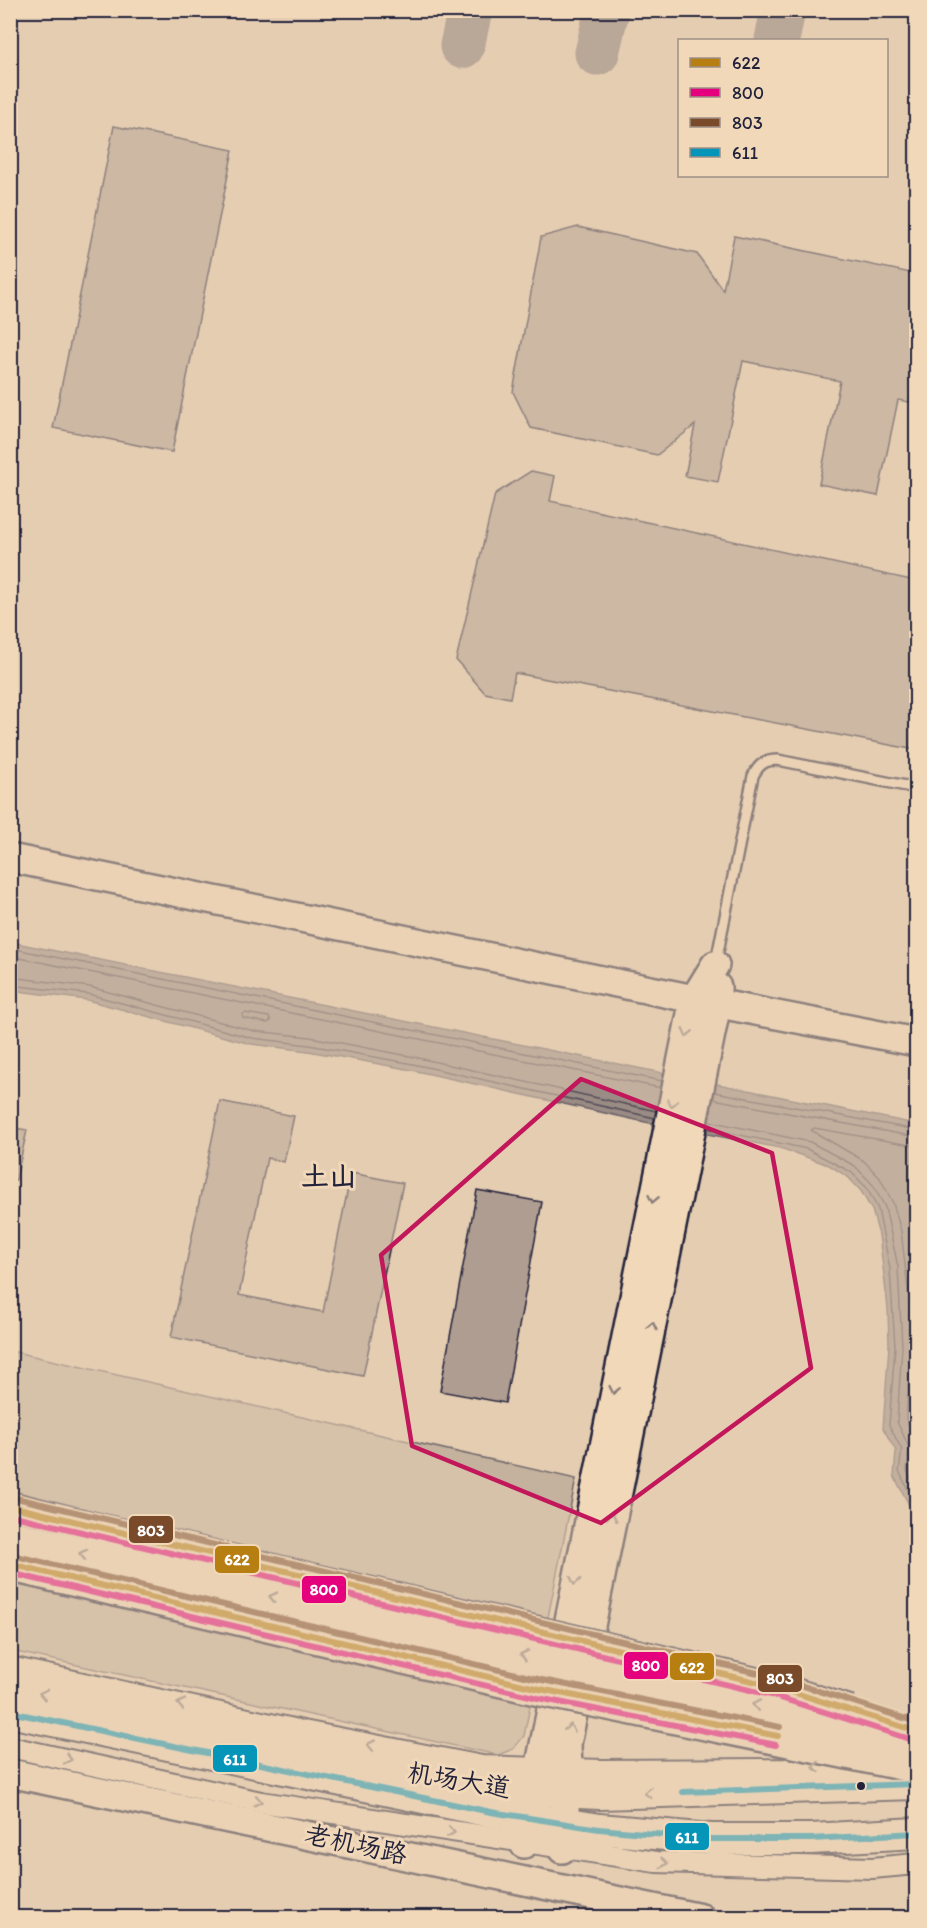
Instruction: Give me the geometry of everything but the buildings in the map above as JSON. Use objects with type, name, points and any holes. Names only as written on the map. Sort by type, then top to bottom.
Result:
[{"type":"highway","points":[[12,1551],[770,1708],[916,1733]]},
{"type":"highway","points":[[12,1551],[540,1689],[916,1766]]},
{"type":"main road","name":"机场大道","points":[[10,1687],[480,1788],[532,1805],[563,1836],[811,1839],[916,1833]]},
{"type":"main road","name":"机场大道","points":[[10,1712],[532,1805],[568,1781],[600,1794],[916,1784]]},
{"type":"street","points":[[10,858],[706,1002],[916,1042]]},
{"type":"street","points":[[716,965],[706,1002],[677,1145],[567,1744],[568,1781],[563,1836],[692,1865],[872,1868],[916,1864]]},
{"type":"street","points":[[532,1805],[567,1620],[677,1145]]},
{"type":"street","points":[[10,1506],[773,1686],[916,1733]]},
{"type":"street","points":[[10,1667],[298,1730],[482,1766],[532,1805]]},
{"type":"street","points":[[10,1747],[261,1802],[532,1805]]},
{"type":"street","points":[[568,1781],[916,1760]]},
{"type":"street","name":"老机场路","points":[[10,1773],[701,1917]]},
{"type":"lane","points":[[716,965],[753,776],[758,767],[764,762],[777,760],[916,788]]},
{"type":"highlighted area","points":[[581,1079],[772,1153],[811,1368],[601,1523],[412,1446],[381,1255]]},
{"type":"shaded area","points":[[11,1351],[576,1479],[524,1736],[513,1749],[498,1755],[11,1651]]},
{"type":"water","points":[[11,942],[916,1124],[916,1518],[894,1476],[896,1451],[883,1428],[889,1346],[888,1308],[879,1235],[872,1210],[861,1191],[848,1177],[829,1165],[780,1148],[645,1122],[412,1070],[308,1051],[251,1044],[87,1000],[11,990]]},
{"type":"taxiway","points":[[462,46],[470,10]]},
{"type":"taxiway","points":[[597,53],[607,10]]},
{"type":"taxiway","points":[[777,39],[783,10]]},
{"type":"transit line","name":"803","points":[[12,1497],[775,1677],[916,1722]]},
{"type":"transit line","name":"622","points":[[10,1506],[773,1686],[916,1731]]},
{"type":"transit line","name":"800","points":[[10,1515],[771,1695],[913,1740]]},
{"type":"transit line","name":"803","points":[[12,1555],[542,1680],[780,1727]]},
{"type":"transit line","name":"622","points":[[10,1564],[540,1689],[778,1736]]},
{"type":"transit line","name":"800","points":[[10,1573],[538,1698],[776,1745]]},
{"type":"transit line","name":"611","points":[[10,1712],[491,1812],[599,1829],[711,1839],[811,1839],[916,1833]]},
{"type":"transit line","name":"611","points":[[683,1792],[916,1784]]},
{"type":"district","name":"土山","points":[[329,1176]]}]
